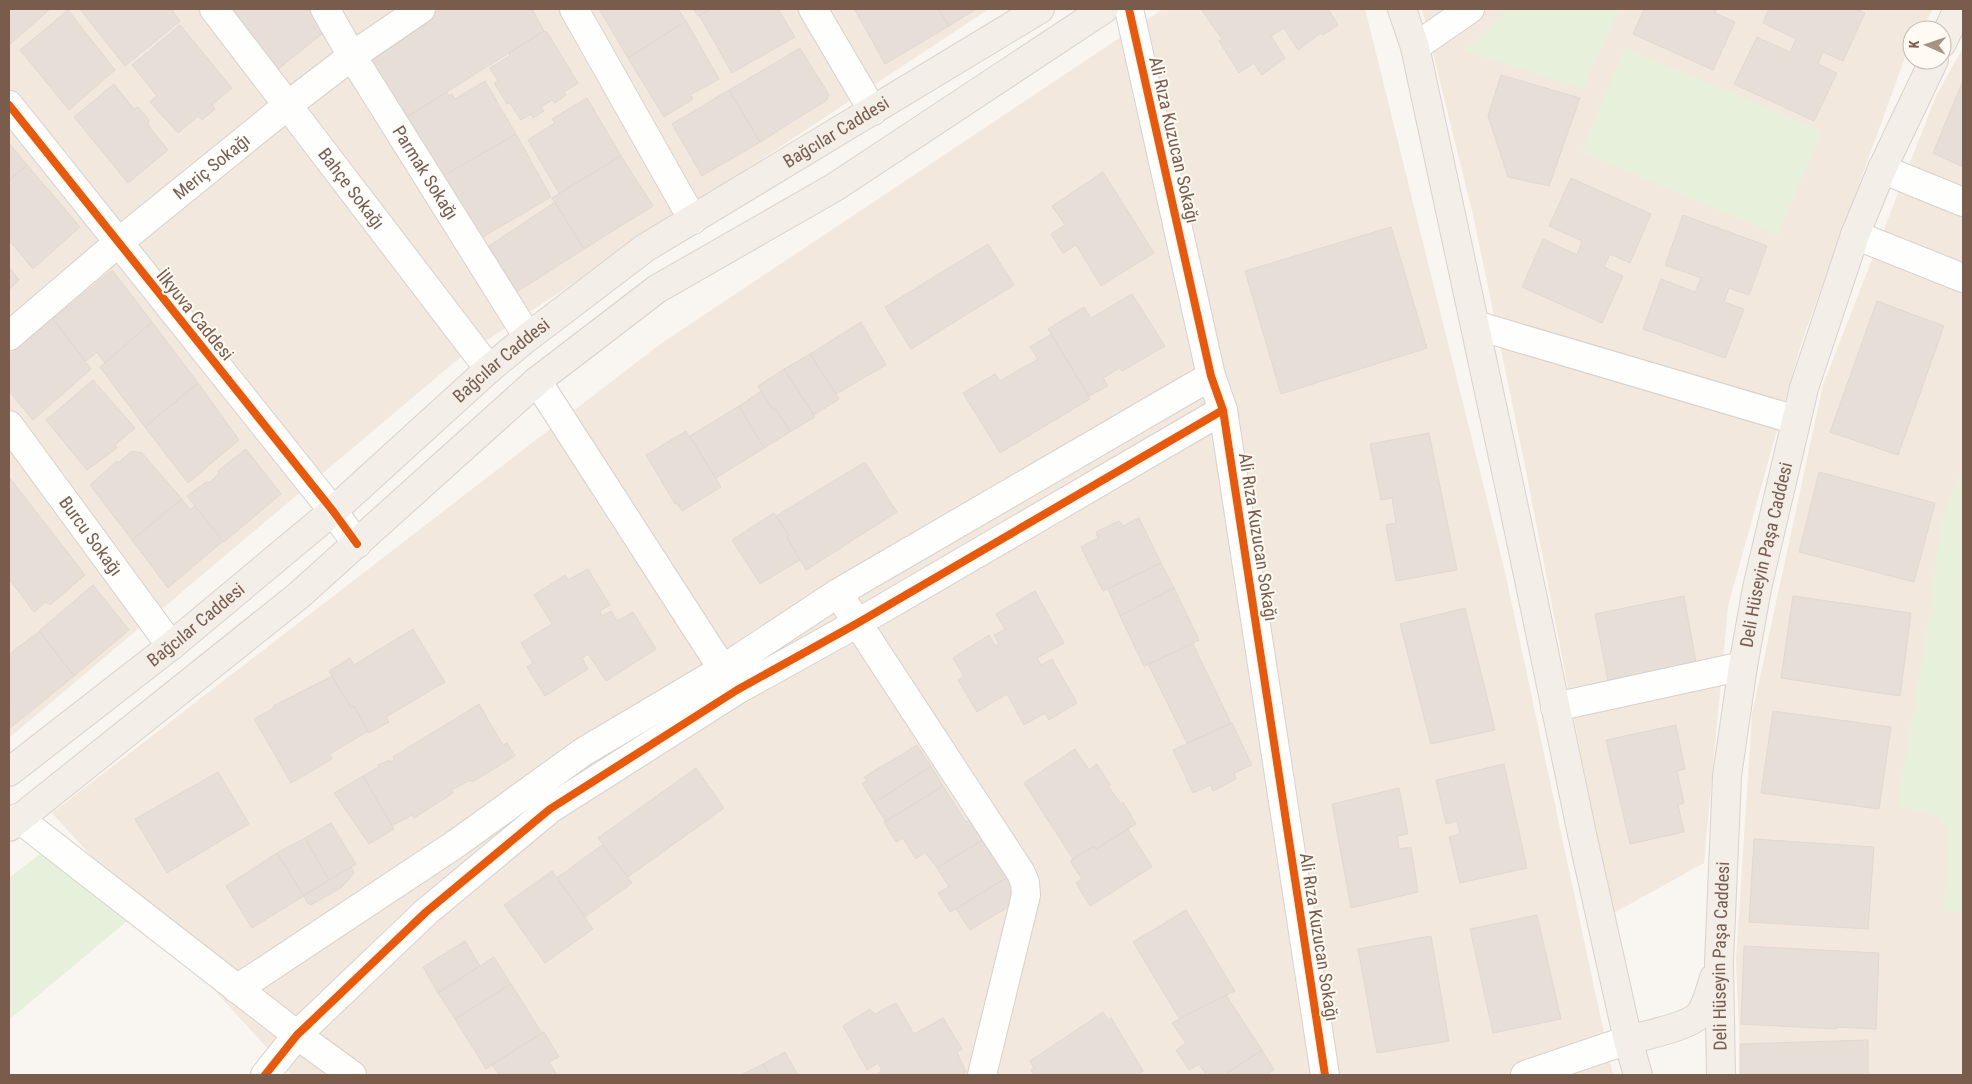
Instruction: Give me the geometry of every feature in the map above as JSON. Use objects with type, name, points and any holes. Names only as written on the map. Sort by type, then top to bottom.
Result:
[{"type":"main road","name":"Bağcılar Caddesi","points":[[12,762],[171,646],[333,511],[489,369],[645,248],[1040,9]]},
{"type":"main road","points":[[14,823],[298,596],[537,381],[657,289],[835,188],[1104,9]]},
{"type":"main road","points":[[1402,9],[1414,47],[1555,707],[1628,1040],[1638,1075]]},
{"type":"main road","points":[[1952,22],[1958,9]]},
{"type":"main road","name":"Deli Hüseyin Paşa Caddesi","points":[[1721,1075],[1719,962],[1727,776],[1743,666],[1757,588],[1804,388],[1855,235],[1882,169],[1929,70]]},
{"type":"main road","points":[[1628,1040],[1690,1021],[1699,1015],[1705,1004],[1719,962]]},
{"type":"street","name":"Bahçe Sokağı","points":[[214,9],[489,369]]},
{"type":"street","name":"Parmak Sokağı","points":[[325,9],[352,56],[528,337]]},
{"type":"street","name":"Meriç Sokağı","points":[[9,336],[119,242],[288,105],[352,56],[421,9]]},
{"type":"street","points":[[574,9],[693,220]]},
{"type":"street","points":[[813,9],[873,110]]},
{"type":"street","name":"Ali Rıza Kuzucan Sokağı","points":[[1129,9],[1211,376],[1223,410],[1325,1075]]},
{"type":"street","points":[[1414,47],[1470,9]]},
{"type":"street","name":"İlkyuva Caddesi","points":[[9,105],[333,511],[357,544]]},
{"type":"street","points":[[1882,169],[1963,202]]},
{"type":"street","points":[[1855,235],[1963,278]]},
{"type":"street","points":[[1474,324],[1796,420]]},
{"type":"street","points":[[264,1075],[297,1035],[426,912],[550,809],[730,680],[838,593],[1211,376]]},
{"type":"street","points":[[537,381],[730,680]]},
{"type":"street","points":[[237,989],[457,843],[583,752],[730,680],[856,624],[1223,410]]},
{"type":"street","name":"Burcu Sokağı","points":[[9,425],[171,646]]},
{"type":"street","points":[[838,593],[856,624],[1021,873],[1025,883],[1026,895],[982,1075]]},
{"type":"street","points":[[1555,707],[1743,666]]},
{"type":"street","points":[[14,823],[352,1075]]},
{"type":"street","points":[[1525,1075],[1628,1040]]},
{"type":"shaded area","points":[[9,9],[989,9],[457,360],[9,738]]},
{"type":"shaded area","points":[[1163,9],[1365,9],[1505,572],[1613,1075],[291,1074],[52,813],[659,345]]},
{"type":"shaded area","points":[[1422,9],[1933,9],[1927,20],[1902,20],[1902,66],[1801,344],[1728,606],[1704,863],[1612,914],[1525,466],[1474,219]]},
{"type":"shaded area","points":[[1963,48],[1963,1075],[1741,1075],[1736,960],[1752,714],[1823,385],[1936,96]]},
{"type":"green space","points":[[1508,9],[1619,9],[1583,88],[1464,51]]},
{"type":"green space","points":[[1625,48],[1822,131],[1778,235],[1581,152]]},
{"type":"green space","points":[[1961,472],[1963,473],[1963,912],[1944,910],[1949,830],[1936,815],[1897,806],[1925,643],[1942,517]]},
{"type":"green space","points":[[45,850],[133,916],[9,1020],[9,878]]},
{"type":"building","points":[[9,9],[50,9],[9,45]]},
{"type":"building","points":[[80,9],[171,9],[180,21],[125,66]]},
{"type":"building","points":[[230,9],[312,9],[327,30],[277,70]]},
{"type":"building","points":[[441,9],[532,9],[544,31],[405,118],[364,56]]},
{"type":"building","points":[[599,9],[678,9],[686,21],[628,58]]},
{"type":"building","points":[[693,9],[711,9],[698,16]]},
{"type":"building","points":[[711,9],[778,9],[795,37],[732,73],[699,15]]},
{"type":"building","points":[[938,9],[949,26],[885,64],[855,10]]},
{"type":"building","points":[[938,9],[976,9],[949,26]]},
{"type":"building","points":[[1201,9],[1328,9],[1338,25],[1323,35],[1321,33],[1298,50],[1284,28],[1271,36],[1285,58],[1262,75],[1254,63],[1239,73],[1219,41],[1222,39]]},
{"type":"building","points":[[1644,9],[1717,9],[1715,13],[1735,22],[1713,70],[1633,34]]},
{"type":"building","points":[[1769,9],[1856,9],[1865,13],[1843,61],[1823,52],[1818,64],[1837,73],[1814,121],[1734,84],[1757,37],[1790,52],[1796,39],[1763,23]]},
{"type":"building","points":[[68,10],[115,70],[69,110],[20,50]]},
{"type":"building","points":[[686,21],[719,79],[690,95],[693,99],[664,117],[628,58]]},
{"type":"building","points":[[180,25],[232,88],[212,105],[215,109],[202,120],[198,116],[178,133],[150,102],[157,96],[132,65]]},
{"type":"building","points":[[544,31],[547,32],[578,83],[564,92],[566,95],[555,103],[552,100],[541,107],[544,111],[533,118],[531,114],[521,120],[510,103],[507,104],[494,83],[498,81],[490,68],[510,56],[509,53]]},
{"type":"building","points":[[800,48],[829,95],[827,100],[760,142],[729,90]]},
{"type":"building","points":[[1501,75],[1580,98],[1549,186],[1508,177],[1488,116]]},
{"type":"building","points":[[485,81],[516,134],[438,179],[405,118],[447,92],[449,96],[452,94],[455,99]]},
{"type":"building","points":[[1963,81],[1963,167],[1933,153]]},
{"type":"building","points":[[114,84],[134,109],[138,107],[149,120],[148,125],[168,150],[128,183],[74,117]]},
{"type":"building","points":[[729,90],[760,142],[702,176],[672,124]]},
{"type":"building","points":[[587,98],[621,156],[559,193],[528,140],[555,123],[552,119]]},
{"type":"building","points":[[516,134],[551,197],[476,241],[438,179]]},
{"type":"building","points":[[9,143],[27,165],[9,181]]},
{"type":"building","points":[[621,156],[653,206],[584,249],[552,198]]},
{"type":"building","points":[[27,165],[80,227],[33,269],[9,240],[9,180]]},
{"type":"building","points":[[1103,172],[1154,253],[1101,286],[1076,245],[1063,253],[1051,234],[1065,225],[1052,206]]},
{"type":"building","points":[[1571,178],[1651,214],[1630,263],[1610,254],[1604,267],[1623,276],[1602,323],[1522,287],[1543,239],[1577,255],[1582,241],[1549,226]]},
{"type":"building","points":[[555,202],[584,249],[517,292],[489,246]]},
{"type":"building","points":[[1683,215],[1767,246],[1749,295],[1729,288],[1724,302],[1744,309],[1725,358],[1643,329],[1661,279],[1695,292],[1701,278],[1665,265]]},
{"type":"building","points":[[1391,227],[1427,348],[1281,394],[1245,271]]},
{"type":"building","points":[[988,244],[1014,285],[911,349],[885,307]]},
{"type":"building","points":[[9,267],[19,280],[9,290]]},
{"type":"building","points":[[112,270],[152,322],[105,363],[97,352],[86,361],[53,319]]},
{"type":"building","points":[[1132,294],[1165,346],[1122,371],[1119,368],[1103,378],[1108,386],[1089,396],[1048,329],[1084,307],[1091,318]]},
{"type":"building","points":[[1877,301],[1944,326],[1898,455],[1830,432]]},
{"type":"building","points":[[52,318],[91,369],[33,420],[9,391],[9,355]]},
{"type":"building","points":[[152,322],[198,383],[145,427],[100,367]]},
{"type":"building","points":[[861,322],[886,365],[836,394],[810,354]]},
{"type":"building","points":[[1051,334],[1090,399],[1000,453],[963,393],[995,374],[1000,381],[1038,359],[1030,347]]},
{"type":"building","points":[[810,354],[839,399],[814,415],[784,369]]},
{"type":"building","points":[[784,369],[815,417],[790,432],[776,409],[773,410],[758,386]]},
{"type":"building","points":[[93,380],[135,428],[115,445],[117,448],[87,470],[46,420]]},
{"type":"building","points":[[198,383],[239,440],[188,483],[145,427]]},
{"type":"building","points":[[761,391],[773,410],[776,409],[790,432],[764,448],[739,406]]},
{"type":"building","points":[[739,406],[764,448],[716,478],[690,436]]},
{"type":"building","points":[[686,431],[721,487],[682,511],[677,503],[675,504],[646,455]]},
{"type":"building","points":[[1429,433],[1457,570],[1396,581],[1386,525],[1396,523],[1392,498],[1381,500],[1370,444]]},
{"type":"building","points":[[246,449],[281,494],[224,542],[187,496],[206,482],[210,482],[219,474],[218,471]]},
{"type":"building","points":[[132,451],[142,453],[182,499],[132,540],[90,485],[117,461],[118,463]]},
{"type":"building","points":[[865,462],[897,512],[806,570],[787,538],[789,536],[776,516]]},
{"type":"building","points":[[1819,472],[1935,503],[1914,582],[1799,552]]},
{"type":"building","points":[[9,477],[85,575],[50,605],[46,602],[34,612],[9,579]]},
{"type":"building","points":[[182,499],[190,510],[195,506],[223,541],[168,588],[132,540]]},
{"type":"building","points":[[774,513],[789,536],[787,538],[800,560],[760,584],[732,540]]},
{"type":"building","points":[[1139,518],[1161,563],[1103,591],[1081,547],[1098,538],[1096,532],[1119,521],[1123,526]]},
{"type":"building","points":[[1161,563],[1174,588],[1120,616],[1108,589]]},
{"type":"building","points":[[588,569],[610,605],[600,611],[602,616],[611,611],[617,621],[633,612],[656,649],[606,681],[588,654],[582,658],[588,669],[545,696],[527,667],[533,663],[521,643],[552,624],[534,595],[565,575],[568,580]]},
{"type":"building","points":[[93,585],[129,630],[74,676],[39,631]]},
{"type":"building","points":[[1174,588],[1199,640],[1144,666],[1120,616]]},
{"type":"building","points":[[1035,591],[1064,643],[1037,658],[1041,665],[1052,659],[1077,703],[1049,720],[1045,713],[1024,725],[1007,694],[977,712],[958,680],[964,677],[953,658],[989,635],[995,646],[999,644],[994,635],[1005,629],[996,614]]},
{"type":"building","points":[[1684,596],[1697,668],[1609,686],[1595,614]]},
{"type":"building","points":[[1793,596],[1911,613],[1900,696],[1781,678]]},
{"type":"building","points":[[1465,608],[1495,730],[1431,744],[1400,624]]},
{"type":"building","points":[[413,629],[445,682],[386,717],[389,722],[369,733],[354,706],[351,708],[329,671],[350,658],[354,665]]},
{"type":"building","points":[[40,631],[74,676],[10,728],[9,656]]},
{"type":"building","points":[[1193,644],[1231,723],[1187,743],[1149,664]]},
{"type":"building","points":[[332,676],[351,708],[354,706],[368,731],[330,754],[332,759],[291,783],[254,719],[274,708],[273,706]]},
{"type":"building","points":[[479,704],[503,745],[507,743],[515,756],[472,782],[471,780],[451,790],[453,793],[414,818],[412,815],[392,826],[363,776],[379,767],[378,765],[394,760],[393,757]]},
{"type":"building","points":[[1773,711],[1891,727],[1879,809],[1761,793]]},
{"type":"building","points":[[1232,723],[1252,765],[1234,773],[1236,779],[1213,791],[1211,785],[1193,793],[1173,750]]},
{"type":"building","points":[[1676,725],[1685,769],[1677,771],[1684,803],[1678,805],[1684,832],[1630,844],[1606,740]]},
{"type":"building","points":[[917,745],[931,766],[874,803],[862,783],[867,781],[864,777]]},
{"type":"building","points":[[1075,749],[1089,770],[1097,764],[1110,785],[1108,786],[1121,804],[1123,802],[1136,824],[1096,849],[1094,846],[1073,859],[1024,783]]},
{"type":"building","points":[[1504,764],[1527,868],[1460,883],[1449,837],[1460,834],[1457,821],[1446,824],[1436,780]]},
{"type":"building","points":[[931,766],[943,786],[886,822],[874,803]]},
{"type":"building","points":[[696,768],[724,808],[628,877],[598,838]]},
{"type":"building","points":[[218,772],[249,824],[167,873],[135,819]]},
{"type":"building","points":[[363,776],[394,829],[369,844],[334,793]]},
{"type":"building","points":[[943,786],[966,822],[969,820],[982,840],[937,868],[925,852],[916,859],[903,838],[896,842],[884,822]]},
{"type":"building","points":[[1399,788],[1408,834],[1397,836],[1399,849],[1411,847],[1418,892],[1351,908],[1332,804]]},
{"type":"building","points":[[331,823],[356,864],[329,880],[305,838]]},
{"type":"building","points":[[1128,829],[1152,867],[1090,906],[1076,883],[1082,879],[1070,861],[1094,846],[1096,849]]},
{"type":"building","points":[[305,838],[329,880],[304,896],[277,853]]},
{"type":"building","points":[[1754,839],[1874,847],[1868,929],[1749,922]]},
{"type":"building","points":[[982,840],[994,858],[997,856],[1009,876],[950,912],[938,893],[949,887],[937,868]]},
{"type":"building","points":[[602,845],[632,883],[585,917],[557,878]]},
{"type":"building","points":[[277,853],[304,896],[252,928],[226,886]]},
{"type":"building","points":[[351,867],[354,873],[342,887],[311,905],[307,903],[304,895]]},
{"type":"building","points":[[552,871],[593,929],[545,963],[504,905]]},
{"type":"building","points":[[1009,876],[1023,898],[970,930],[956,909]]},
{"type":"building","points":[[1186,910],[1235,991],[1179,1018],[1133,942]]},
{"type":"building","points":[[1537,915],[1561,1019],[1493,1033],[1470,929]]},
{"type":"building","points":[[1431,936],[1449,1041],[1377,1053],[1358,949]]},
{"type":"building","points":[[465,941],[480,966],[438,993],[423,967]]},
{"type":"building","points":[[1744,946],[1879,953],[1876,1029],[1741,1024]]},
{"type":"building","points":[[494,957],[511,984],[455,1019],[438,993]]},
{"type":"building","points":[[511,984],[542,1033],[486,1069],[455,1019]]},
{"type":"building","points":[[1226,995],[1262,1050],[1224,1075],[1206,1075],[1199,1064],[1189,1070],[1176,1050],[1186,1043],[1172,1023]]},
{"type":"building","points":[[896,1003],[914,1034],[943,1018],[962,1049],[957,1052],[966,1072],[960,1075],[875,1075],[882,1071],[878,1063],[867,1070],[843,1026],[870,1009],[875,1014]]},
{"type":"building","points":[[1103,1012],[1109,1020],[1111,1018],[1143,1071],[1136,1075],[1034,1075],[1031,1070],[1034,1068],[1030,1061]]},
{"type":"building","points":[[544,1032],[559,1057],[549,1062],[557,1075],[499,1075],[492,1064]]},
{"type":"building","points":[[1868,1040],[1868,1075],[1740,1075],[1740,1044]]},
{"type":"building","points":[[1262,1050],[1274,1070],[1266,1075],[1224,1075]]},
{"type":"building","points":[[785,1052],[798,1075],[769,1075],[763,1064]]},
{"type":"building","points":[[763,1064],[769,1075],[741,1075]]},
{"type":"cycle path","points":[[1129,9],[1211,376],[1223,410],[1325,1075]]},
{"type":"cycle path","points":[[9,105],[333,511],[357,544]]},
{"type":"cycle path","points":[[265,1075],[297,1035],[426,912],[550,809],[737,690],[856,624],[1223,410]]}]
